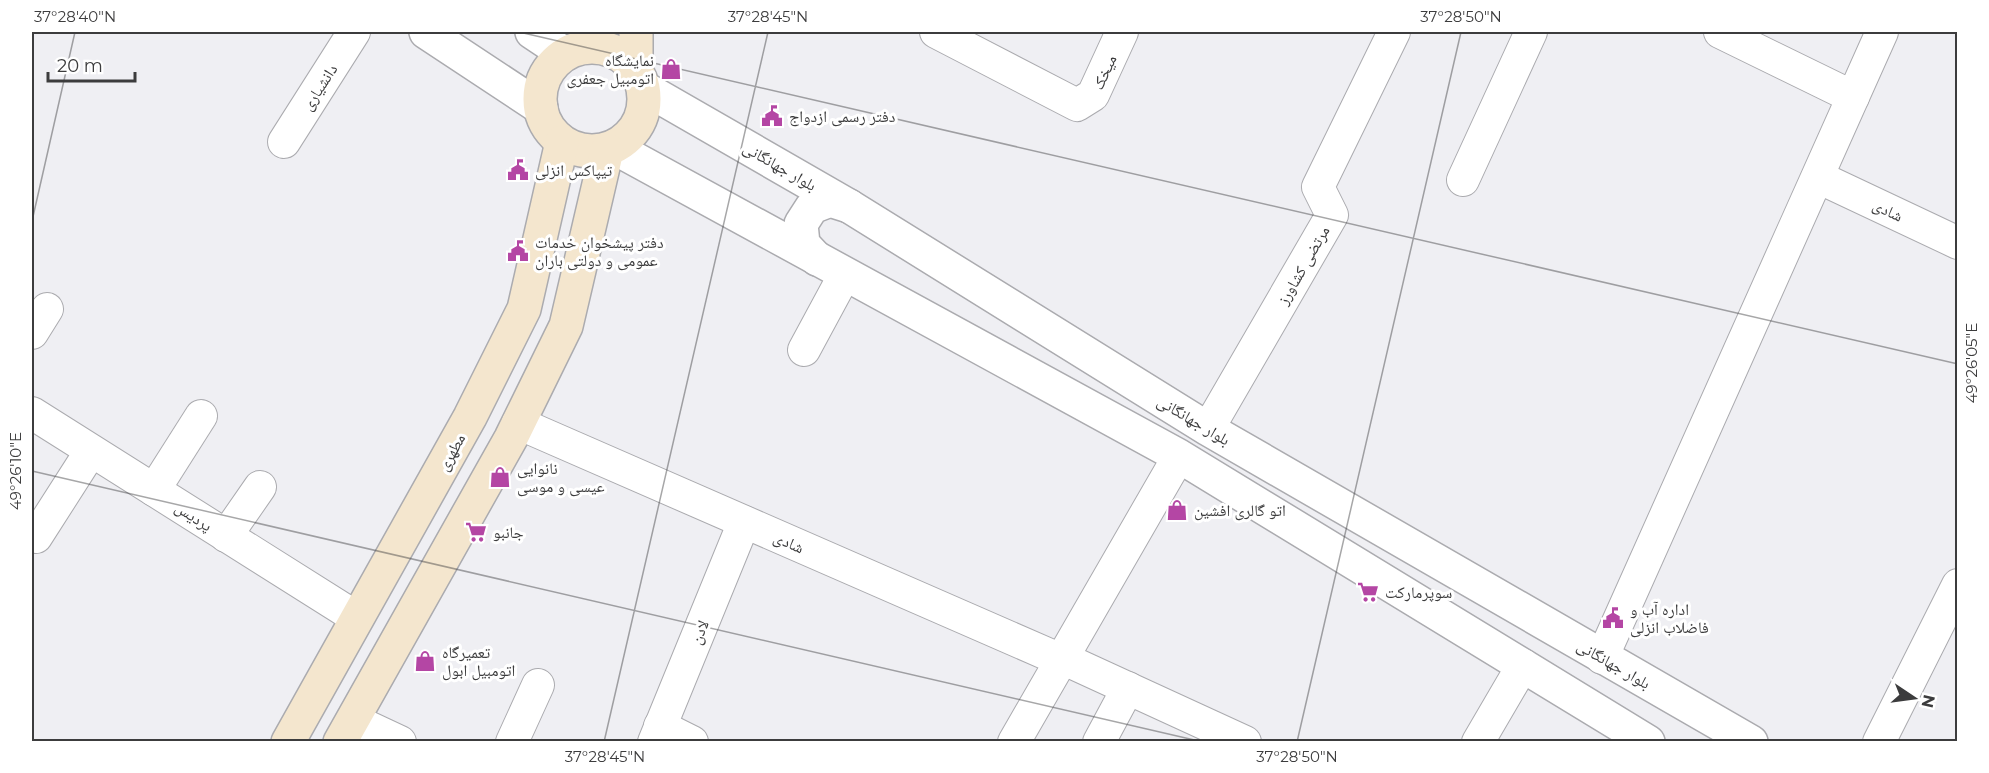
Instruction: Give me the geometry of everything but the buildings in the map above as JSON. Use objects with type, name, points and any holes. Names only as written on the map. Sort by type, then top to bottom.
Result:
[{"type":"main road","points":[[636,32],[640,79],[645,103],[642,117],[626,140],[610,149],[591,152],[576,149],[562,142],[548,127],[541,108],[542,83],[555,62],[572,45],[608,49],[624,56],[640,79]]},
{"type":"main road","name":"مطهری","points":[[288,741],[470,417],[524,309],[562,142]]},
{"type":"main road","points":[[346,730],[518,423],[566,326],[610,149]]},
{"type":"street","name":"دانشیاری","points":[[284,142],[354,32]]},
{"type":"street","points":[[426,32],[541,108]]},
{"type":"street","points":[[532,32],[572,45]]},
{"type":"street","name":"میخک","points":[[936,32],[1077,105],[1093,95],[1122,32]]},
{"type":"street","name":"مرتضی کشاورز","points":[[1208,429],[1332,215],[1317,187],[1394,32]]},
{"type":"street","points":[[1463,180],[1531,32]]},
{"type":"street","points":[[1720,32],[1852,97]]},
{"type":"street","points":[[1602,658],[1882,32]]},
{"type":"street","name":"بلوار جهانگانی","points":[[640,79],[1208,429],[1602,658],[1751,741]]},
{"type":"street","points":[[610,149],[1179,456],[1648,741]]},
{"type":"street","name":"شادی","points":[[1818,177],[1958,243]]},
{"type":"street","points":[[817,259],[802,244],[801,224],[812,207],[830,200],[849,206]]},
{"type":"street","points":[[804,350],[845,274]]},
{"type":"street","name":"پردیس","points":[[32,413],[357,618]]},
{"type":"street","points":[[154,490],[201,416]]},
{"type":"street","name":"شادی","points":[[518,423],[1128,688],[1195,731],[1245,741]]},
{"type":"street","points":[[36,537],[91,450]]},
{"type":"street","points":[[1014,741],[1179,456]]},
{"type":"street","points":[[226,536],[260,487]]},
{"type":"street","name":"لادن","points":[[657,734],[744,522]]},
{"type":"street","points":[[1879,741],[1958,585]]},
{"type":"street","points":[[1478,741],[1523,665]]},
{"type":"street","points":[[512,741],[538,685]]},
{"type":"street","points":[[1099,741],[1128,688]]},
{"type":"street","points":[[346,730],[400,741]]},
{"type":"street","points":[[657,734],[692,741]]},
{"type":"place","name":"نمایشگاه اتومبیل جعفری","points":[[671,69]]},
{"type":"place","name":"دفتر رسمی ازدواج","points":[[772,116]]},
{"type":"place","name":"تیپاکس انزلی","points":[[518,170]]},
{"type":"place","name":"دفتر پیشخوان خدمات عمومی و دولتی باران","points":[[518,251]]},
{"type":"place","name":"نانوایی عیسی و موسی","points":[[500,477]]},
{"type":"place","name":"اتو گالری افشین","points":[[1177,510]]},
{"type":"place","name":"جانبو","points":[[476,532]]},
{"type":"place","name":"سوپرمارکت","points":[[1368,592]]},
{"type":"place","name":"اداره آب و فاضلاب انزلی","points":[[1613,618]]},
{"type":"place","name":"تعمیرگاه اتومبیل ابول","points":[[425,661]]}]
